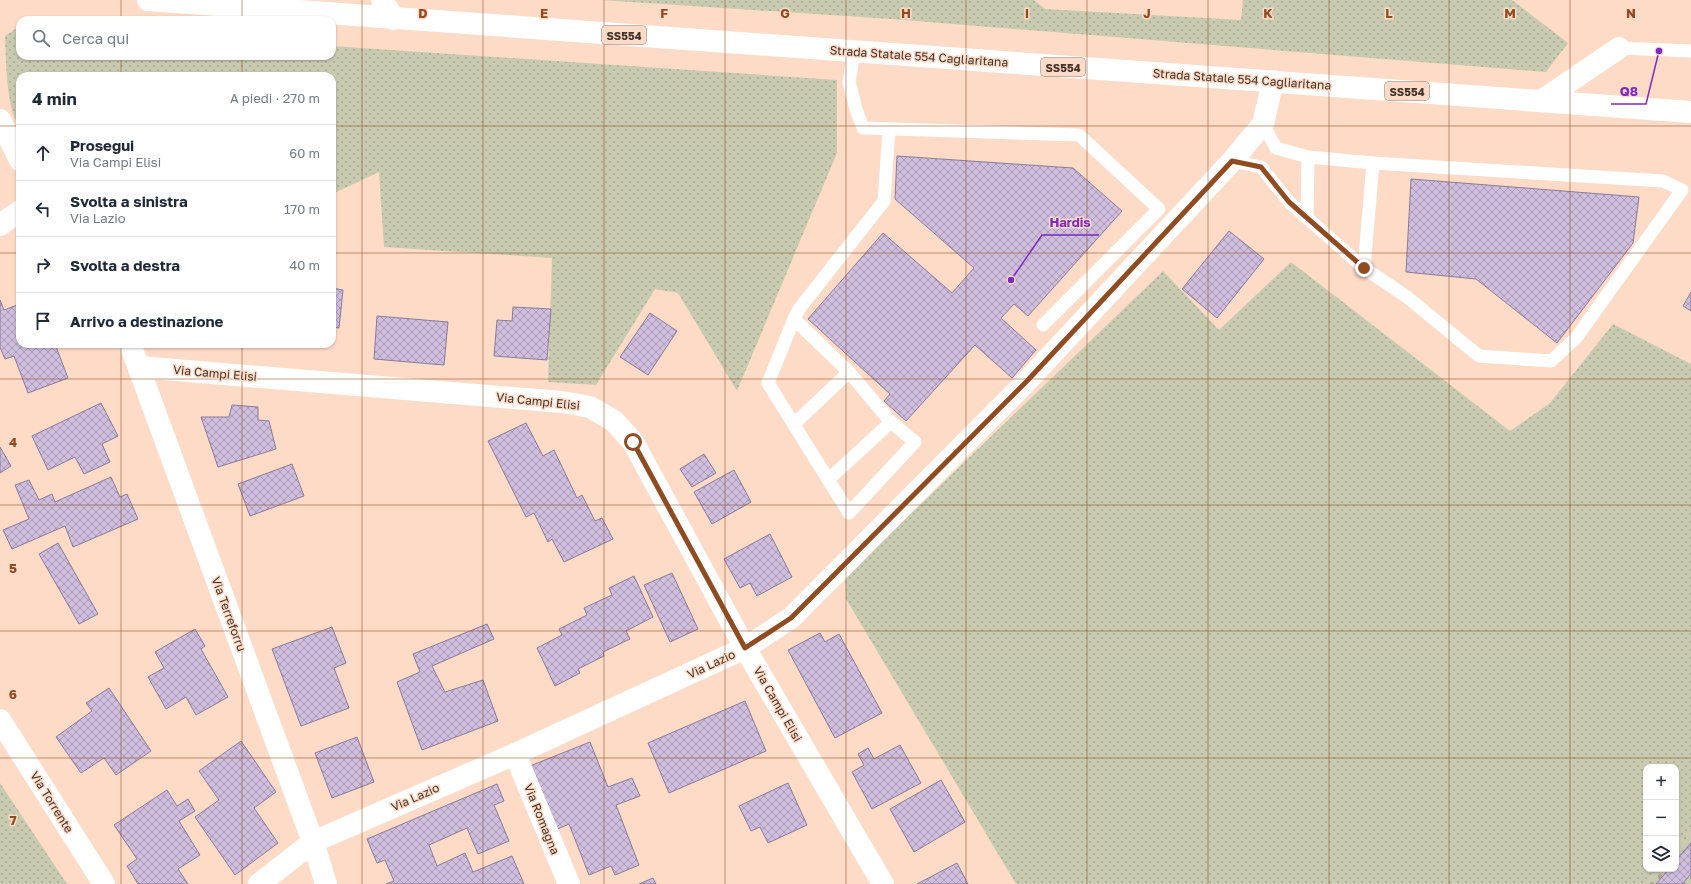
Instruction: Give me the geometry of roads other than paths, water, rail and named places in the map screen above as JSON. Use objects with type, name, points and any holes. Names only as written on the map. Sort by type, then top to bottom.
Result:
[{"type":"street","name":"Strada Statale 554 Cagliaritana","points":[[148,0],[1691,112]]},
{"type":"street","points":[[382,0],[394,19]]},
{"type":"street","points":[[1541,101],[1619,48]]},
{"type":"street","name":"Via Lazio","points":[[259,884],[313,842],[515,754],[745,648],[791,618],[1027,381],[1232,161],[1263,124],[1273,82]]},
{"type":"street","points":[[0,120],[16,152]]},
{"type":"street","points":[[0,225],[16,214]]},
{"type":"street","name":"Via Terreforru","points":[[132,348],[313,842],[326,884]]},
{"type":"street","name":"Via Campi Elisi","points":[[139,367],[562,402],[590,407],[614,421],[633,442],[745,648],[883,884]]},
{"type":"street","name":"Via Torrente","points":[[0,720],[104,884]]},
{"type":"street","name":"Via Romagna","points":[[515,754],[569,884]]},
{"type":"lane","points":[[1619,48],[1691,51]]},
{"type":"lane","points":[[854,52],[849,82],[856,110],[863,128],[1079,135],[1159,209],[1043,325]]},
{"type":"lane","points":[[1232,161],[1261,167],[1289,202],[1364,268],[1407,297],[1479,356],[1551,361],[1576,338],[1682,190],[1663,181],[1373,163],[1308,157],[1276,148],[1263,124]]},
{"type":"lane","points":[[794,319],[849,372],[891,422],[915,442],[849,513],[768,384],[794,319],[799,309],[884,201],[889,130]]},
{"type":"lane","points":[[1307,218],[1308,157]]},
{"type":"lane","points":[[1364,268],[1373,163]]},
{"type":"lane","points":[[794,424],[849,372]]},
{"type":"lane","points":[[828,480],[891,422]]},
{"type":"place","name":"Q8","points":[[1659,51]]},
{"type":"place","name":"Hardis","points":[[1011,280]]}]
